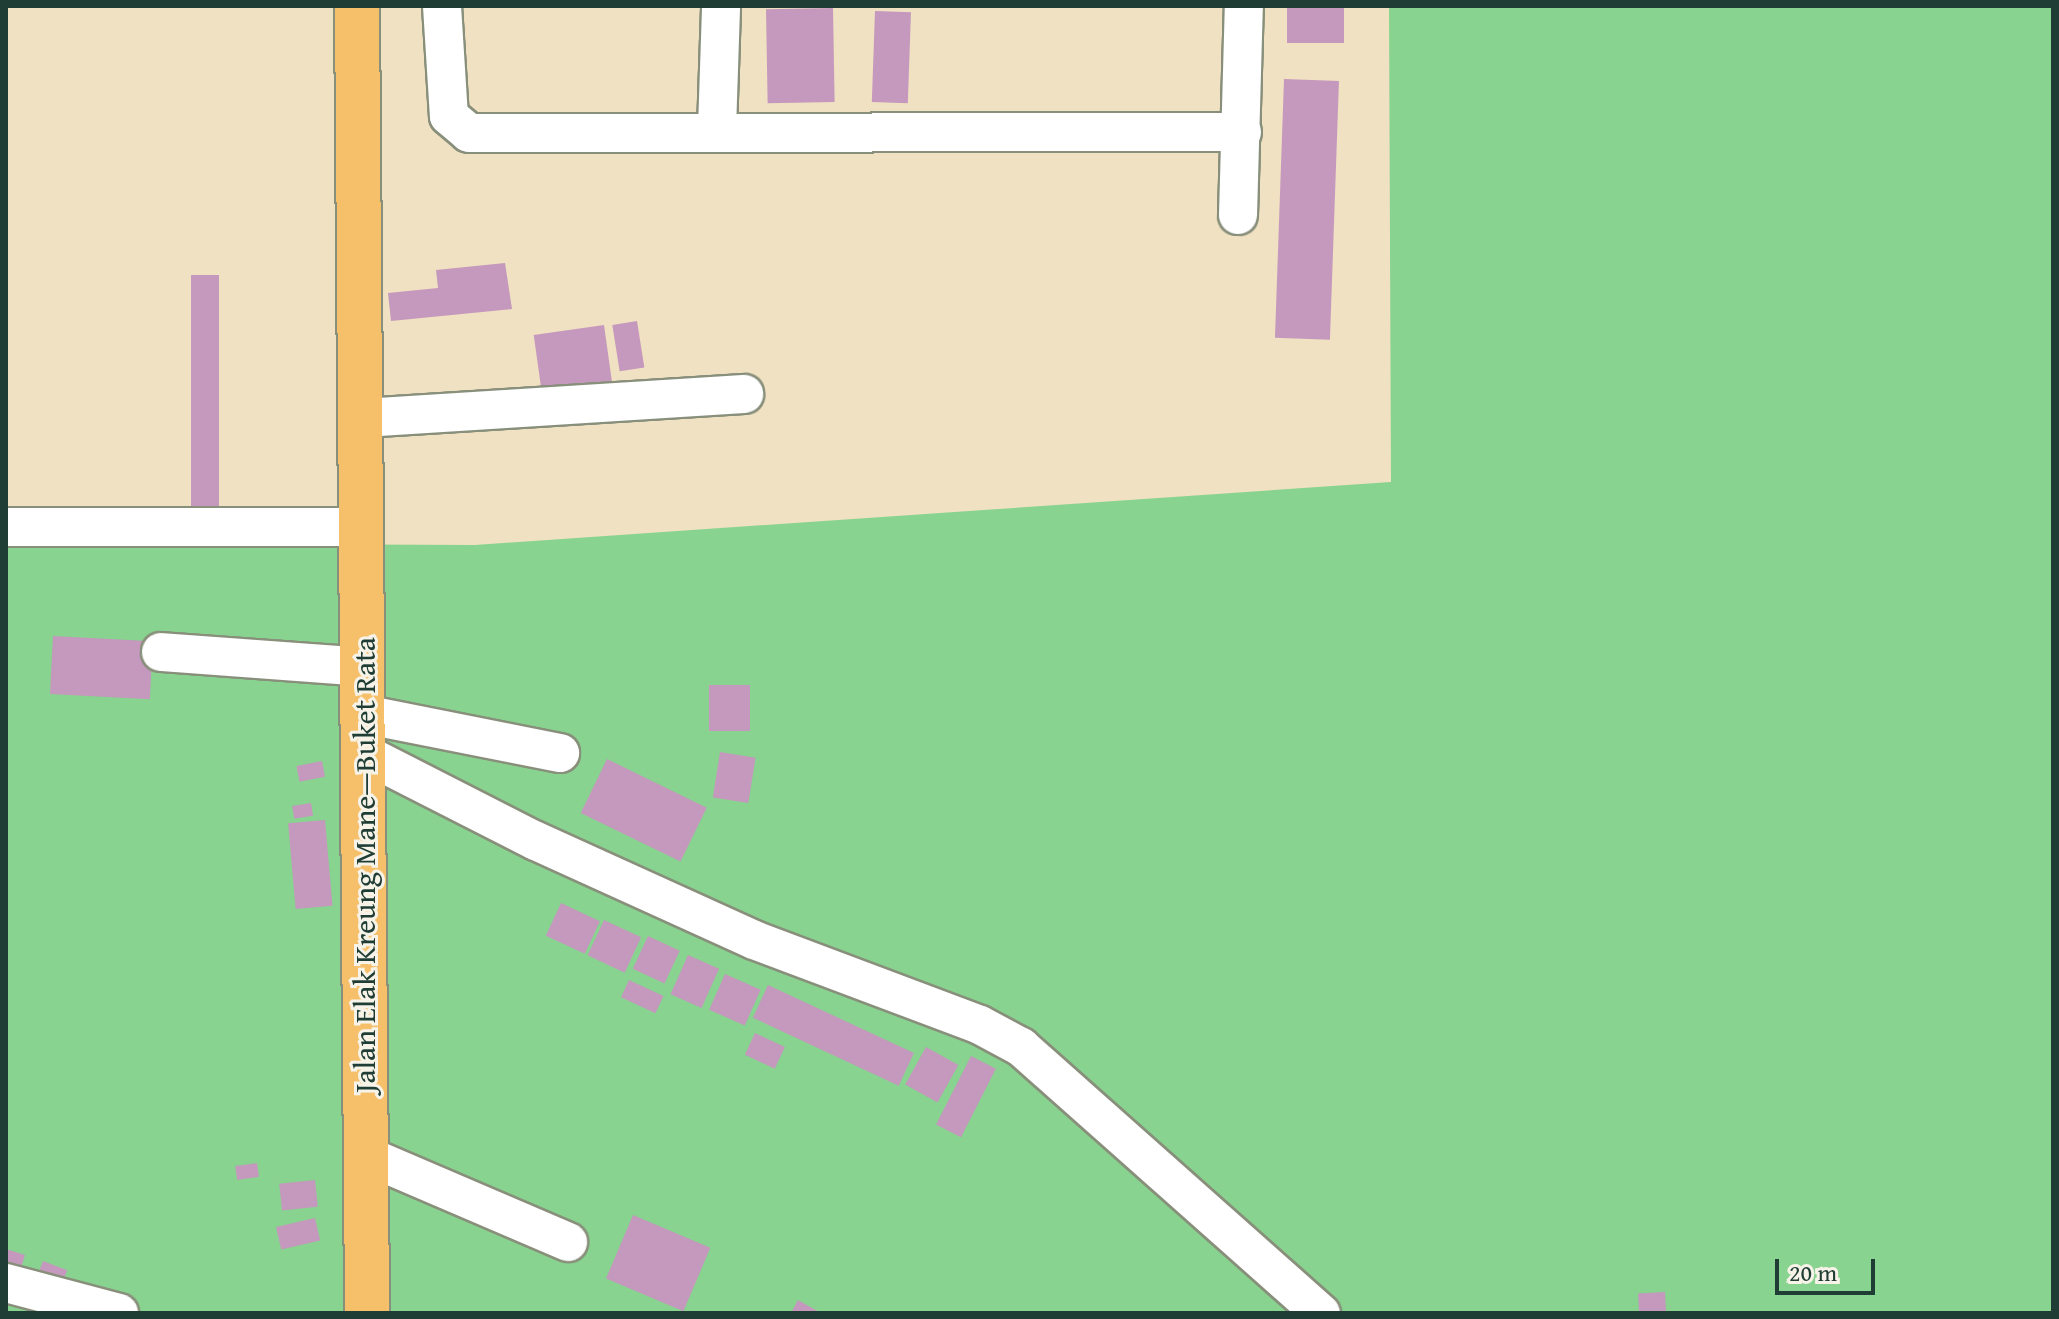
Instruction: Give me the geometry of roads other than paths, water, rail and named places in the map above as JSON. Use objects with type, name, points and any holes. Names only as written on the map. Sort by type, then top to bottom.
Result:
[{"type":"highway","name":"Jalan Elak Kreung Mane—Buket Rata","points":[[357,6],[367,1313]]},
{"type":"street","points":[[442,6],[449,116],[460,130],[1242,132]]},
{"type":"street","points":[[717,129],[721,6]]},
{"type":"street","points":[[1238,215],[1244,6]]},
{"type":"street","points":[[362,418],[744,394]]},
{"type":"street","points":[[6,527],[363,527]]},
{"type":"street","points":[[161,652],[363,667]]},
{"type":"street","points":[[363,734],[560,753]]},
{"type":"street","points":[[363,734],[536,841],[754,940],[980,1025],[1021,1047],[1321,1313]]},
{"type":"street","points":[[365,1155],[568,1242]]},
{"type":"street","points":[[6,1283],[119,1313]]}]
